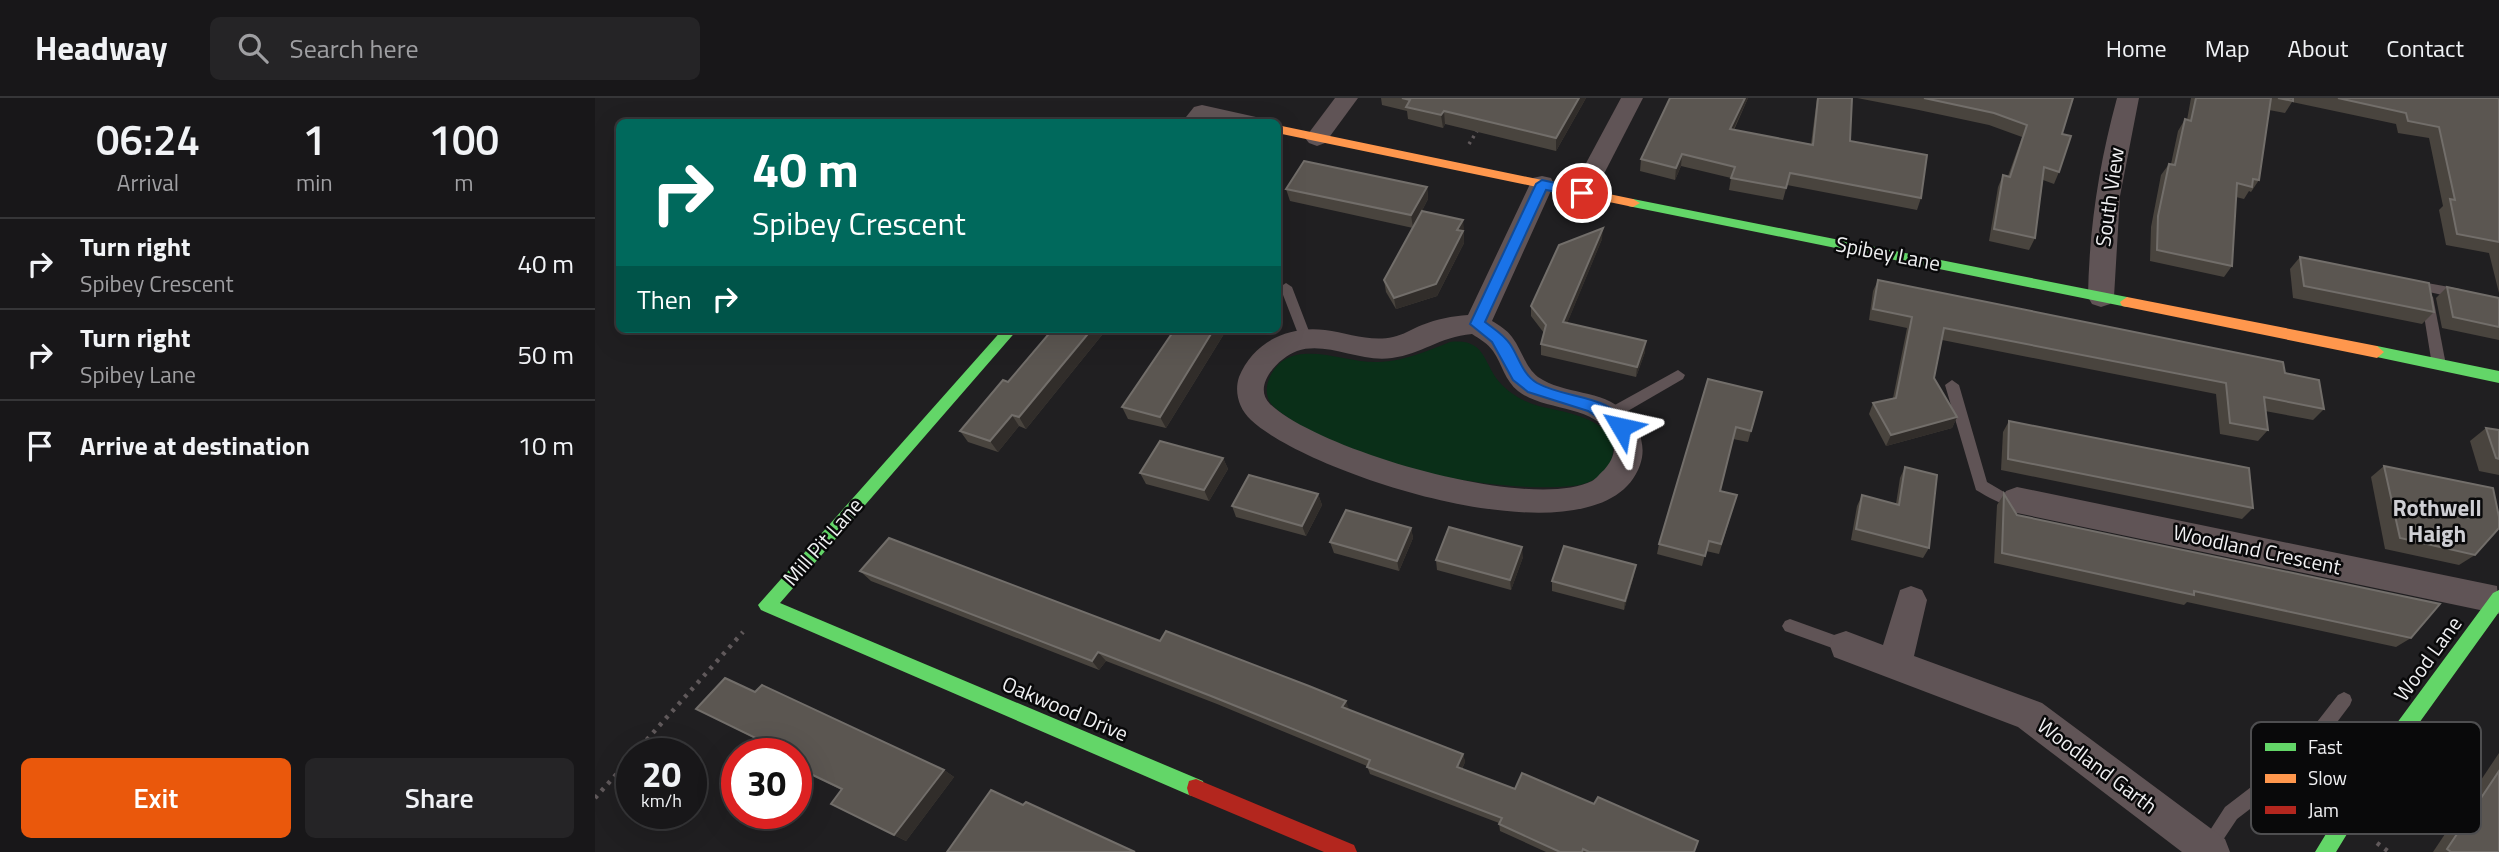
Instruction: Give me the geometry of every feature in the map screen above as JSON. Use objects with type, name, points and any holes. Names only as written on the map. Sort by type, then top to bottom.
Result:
[{"type":"street","points":[[1317,138],[1347,98]]},
{"type":"street","points":[[1582,193],[1632,98]]},
{"type":"street","name":"South View","points":[[2101,297],[2101,238],[2106,192],[2128,98]]},
{"type":"street","points":[[1198,117],[1218,119]]},
{"type":"street","name":"Spibey Lane","points":[[1281,130],[1454,168],[2499,377]]},
{"type":"street","points":[[1477,324],[1542,184]]},
{"type":"street","points":[[1477,324],[1497,338],[1518,376],[1533,388],[1593,406],[1609,415],[1621,427],[1628,442],[1629,458],[1623,473],[1612,486],[1595,496],[1576,500],[1541,501],[1481,496],[1409,481],[1357,464],[1304,442],[1258,410],[1251,396],[1251,381],[1258,366],[1279,348],[1306,339],[1325,338],[1368,348],[1388,349],[1408,345],[1439,329],[1477,324]]},
{"type":"street","name":"Mill Pit Lane","points":[[767,605],[1007,333]]},
{"type":"street","name":"Woodland Crescent","points":[[2017,500],[2498,599]]},
{"type":"street","name":"Wood Lane","points":[[2409,722],[2498,599]]},
{"type":"street","points":[[1895,664],[1911,600]]},
{"type":"street","name":"Oakwood Drive","points":[[767,605],[1347,852]]},
{"type":"street","name":"Woodland Garth","points":[[1846,646],[2030,715],[2208,851]]},
{"type":"street","name":"Wood Lane","points":[[2325,852],[2336,834]]},
{"type":"lane","points":[[2399,282],[2474,297]]},
{"type":"lane","points":[[1286,287],[1306,339]]},
{"type":"lane","points":[[2425,287],[2439,365]]},
{"type":"lane","points":[[1609,415],[1678,375]]},
{"type":"lane","points":[[1952,385],[1981,486],[2001,497],[2017,500]]},
{"type":"lane","points":[[1790,626],[1846,646]]},
{"type":"lane","points":[[2328,722],[2344,701]]},
{"type":"lane","points":[[2208,851],[2231,813],[2251,798]]},
{"type":"path","points":[[1454,168],[1481,126]]},
{"type":"path","name":"Mill Pit Lane","points":[[649,738],[767,605]]},
{"type":"path","name":"Mill Pit Lane","points":[[595,798],[616,775]]},
{"type":"green space","points":[[1450,342],[1471,344],[1478,349],[1502,385],[1523,400],[1577,415],[1602,428],[1610,438],[1613,448],[1612,459],[1606,469],[1586,483],[1556,487],[1506,486],[1440,476],[1400,466],[1330,440],[1290,419],[1274,407],[1268,398],[1269,379],[1278,365],[1289,357],[1318,354],[1379,362],[1416,355]]},
{"type":"building","points":[[1402,98],[1579,98],[1556,138],[1444,111],[1441,115],[1406,107],[1410,100]]},
{"type":"building","points":[[1670,98],[1745,98],[1730,129],[1813,145],[1818,98],[1852,98],[1850,141],[1927,155],[1921,198],[1790,173],[1786,188],[1731,178],[1735,167],[1682,154],[1676,168],[1641,159]]},
{"type":"building","points":[[1924,98],[2073,98],[2062,134],[2071,136],[2059,172],[2044,167],[2035,238],[1994,229],[2003,175],[2010,177],[2027,125],[1994,113]]},
{"type":"building","points":[[2196,98],[2271,98],[2259,180],[2253,179],[2252,187],[2237,183],[2232,266],[2157,250],[2158,216],[2169,164],[2175,165],[2185,119],[2191,121]]},
{"type":"building","points":[[2338,98],[2499,98],[2499,242],[2457,234],[2450,199],[2455,200],[2439,127],[2408,121],[2406,113]]},
{"type":"building","points":[[1304,161],[1427,187],[1411,215],[1286,189]]},
{"type":"building","points":[[1422,211],[1463,220],[1457,230],[1463,231],[1436,284],[1394,298],[1384,280]]},
{"type":"building","points":[[1603,228],[1563,322],[1646,341],[1637,367],[1541,344],[1546,325],[1531,306],[1559,245]]},
{"type":"building","points":[[2300,257],[2429,283],[2434,312],[2304,286]]},
{"type":"building","points":[[1878,280],[2283,362],[2285,373],[2319,380],[2324,409],[2264,397],[2268,430],[2230,423],[2226,383],[1944,328],[1934,378],[1957,417],[1891,435],[1873,403],[1896,398],[1912,317],[1873,309]]},
{"type":"building","points":[[2447,287],[2499,298],[2499,327],[2453,317]]},
{"type":"building","points":[[1050,333],[1089,333],[1019,417],[1012,415],[990,441],[960,431],[1003,380],[1008,382]]},
{"type":"building","points":[[1172,333],[1212,333],[1160,417],[1122,407]]},
{"type":"building","points":[[1708,379],[1762,392],[1751,431],[1736,427],[1720,491],[1737,495],[1721,544],[1709,541],[1705,556],[1659,544]]},
{"type":"building","points":[[2009,421],[2249,468],[2253,508],[2008,459]]},
{"type":"building","points":[[2486,428],[2499,430],[2499,459],[2496,458]]},
{"type":"building","points":[[1160,441],[1223,458],[1204,490],[1140,473]]},
{"type":"building","points":[[2384,466],[2493,488],[2499,528],[2475,555],[2400,538]]},
{"type":"building","points":[[1905,467],[1937,475],[1929,548],[1856,529],[1862,495],[1899,505]]},
{"type":"building","points":[[1249,475],[1318,494],[1302,526],[1232,506]]},
{"type":"building","points":[[2004,494],[2017,515],[2440,604],[2411,638],[2002,553]]},
{"type":"building","points":[[1346,510],[1411,528],[1397,561],[1330,542]]},
{"type":"building","points":[[1449,527],[1522,547],[1510,580],[1436,560]]},
{"type":"building","points":[[889,538],[1160,641],[1166,631],[1309,686],[1346,701],[1342,707],[1463,754],[1457,767],[1515,789],[1522,773],[1594,804],[1598,797],[1698,841],[1694,852],[1589,852],[1583,849],[1582,852],[1560,852],[1499,824],[1502,818],[1367,767],[1370,760],[1211,696],[1098,652],[1092,661],[860,571]]},
{"type":"building","points":[[1564,546],[1636,565],[1625,601],[1552,581]]},
{"type":"building","points":[[725,678],[755,692],[762,685],[944,770],[894,835],[831,804],[842,789],[812,775],[812,738],[756,738],[696,709]]},
{"type":"building","points":[[2499,771],[2499,852],[2451,852],[2447,849],[2457,834],[2481,834],[2481,798]]},
{"type":"building","points":[[991,790],[1023,805],[1026,802],[1135,852],[947,852]]},
{"type":"traffic: fast","points":[[1633,203],[2127,302]]},
{"type":"traffic: fast","points":[[1007,333],[767,605],[1196,788]]},
{"type":"traffic: fast","points":[[2377,352],[2499,377]]},
{"type":"traffic: fast","points":[[2409,722],[2499,598]]},
{"type":"traffic: fast","points":[[2325,852],[2336,834]]},
{"type":"traffic: slow","points":[[1281,130],[1633,203]]},
{"type":"traffic: slow","points":[[2127,302],[2377,352]]},
{"type":"traffic: jam","points":[[1196,788],[1347,852]]},
{"type":"district","name":"Rothwell Haigh","points":[[2437,521]]},
{"type":"route","points":[[1582,193],[1542,184],[1477,324],[1497,338],[1518,376],[1533,388],[1593,406],[1609,415],[1621,427]]}]
